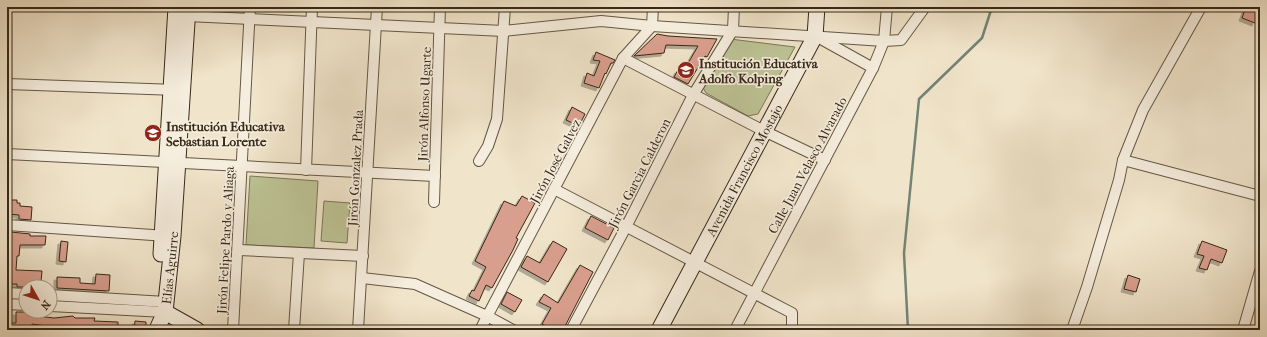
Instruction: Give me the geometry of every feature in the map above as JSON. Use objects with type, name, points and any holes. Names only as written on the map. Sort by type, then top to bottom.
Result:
[{"type":"street","name":"Jirón Felipe Pardo y Aliaga","points":[[233,330],[239,250],[250,7]]},
{"type":"street","points":[[306,170],[312,7]]},
{"type":"street","name":"Jirón Gonzalez Prada","points":[[358,330],[377,7]]},
{"type":"street","name":"Jirón Alfonso Ugarte","points":[[434,202],[440,7]]},
{"type":"street","points":[[478,161],[488,146],[497,119],[505,7]]},
{"type":"street","points":[[652,26],[653,7]]},
{"type":"street","points":[[733,30],[734,7]]},
{"type":"street","name":"Avenida Francisco Mostajo","points":[[659,330],[815,36],[817,7]]},
{"type":"street","name":"Calle Juan Velasco Alvarado","points":[[735,330],[873,68],[884,41],[887,7]]},
{"type":"street","points":[[184,10],[250,19],[504,31],[601,21],[652,26],[733,30],[884,41],[901,40],[925,7]]},
{"type":"street","points":[[1072,330],[1087,287],[1119,180],[1122,160],[1143,110],[1201,7]]},
{"type":"street","name":"Elías Aguirre","points":[[160,329],[184,10]]},
{"type":"street","name":"Jirón José Galvez","points":[[480,330],[623,58],[652,26]]},
{"type":"street","name":"Jirón Garcia Calderon","points":[[570,330],[626,227],[694,95],[733,30]]},
{"type":"street","points":[[815,36],[873,68]]},
{"type":"street","points":[[623,58],[764,131],[825,160]]},
{"type":"street","points":[[7,84],[177,90]]},
{"type":"street","points":[[7,154],[435,176]]},
{"type":"street","points":[[1122,160],[1260,196]]},
{"type":"street","points":[[554,189],[792,313],[792,330]]},
{"type":"street","points":[[7,225],[168,236]]},
{"type":"street","points":[[239,250],[363,256]]},
{"type":"street","points":[[294,330],[299,253]]},
{"type":"street","points":[[1243,330],[1260,271]]},
{"type":"street","points":[[362,278],[414,284],[487,316],[513,330]]},
{"type":"street","points":[[7,293],[18,294]]},
{"type":"street","points":[[58,297],[161,307],[197,330]]},
{"type":"street","points":[[7,304],[18,305]]},
{"type":"street","points":[[58,306],[161,307]]},
{"type":"green space","points":[[730,39],[795,47],[758,114],[748,116],[706,93],[702,86]]},
{"type":"green space","points":[[250,176],[318,181],[314,248],[246,245]]},
{"type":"green space","points":[[324,201],[350,203],[347,243],[321,241]]},
{"type":"building","points":[[1246,7],[1259,9],[1255,23],[1242,18]]},
{"type":"building","points":[[657,34],[717,39],[707,57],[705,56],[688,84],[674,77],[678,70],[683,72],[698,46],[666,45],[664,53],[634,56]]},
{"type":"building","points":[[596,52],[615,60],[611,63],[606,74],[605,73],[599,88],[584,83],[587,73],[594,76],[600,61],[593,60]]},
{"type":"building","points":[[572,107],[585,114],[579,126],[566,120]]},
{"type":"building","points":[[522,196],[535,203],[516,238],[518,239],[513,250],[492,288],[486,285],[479,301],[469,296],[472,290],[474,291],[486,267],[475,261],[504,201],[516,206]]},
{"type":"building","points":[[10,200],[17,200],[17,203],[20,203],[20,206],[32,207],[31,220],[19,219],[19,215],[9,214]]},
{"type":"building","points":[[591,216],[614,228],[608,240],[585,228]]},
{"type":"building","points":[[11,232],[30,234],[30,236],[46,236],[45,245],[20,245],[19,256],[17,256],[16,270],[42,271],[41,279],[18,279],[18,287],[17,284],[8,284],[7,238],[10,238]]},
{"type":"building","points":[[61,241],[68,242],[66,262],[59,261]]},
{"type":"building","points":[[553,241],[567,249],[548,282],[521,267],[527,256],[540,263]]},
{"type":"building","points":[[1202,241],[1227,250],[1222,263],[1211,259],[1207,270],[1199,268],[1204,256],[1197,254]]},
{"type":"building","points":[[580,265],[593,272],[563,330],[553,330],[542,324],[551,308],[539,302],[544,294],[558,303]]},
{"type":"building","points":[[96,274],[110,275],[109,291],[58,288],[57,277],[80,278],[80,283],[95,284]]},
{"type":"building","points":[[1128,275],[1140,279],[1136,292],[1124,289]]},
{"type":"building","points":[[507,292],[522,300],[515,312],[501,304]]},
{"type":"building","points":[[16,312],[18,312],[18,319],[58,319],[58,318],[73,316],[75,318],[95,318],[94,321],[118,322],[118,330],[57,330],[54,329],[54,327],[32,324],[32,330],[11,330],[11,323],[16,323]]},
{"type":"building","points":[[135,321],[146,322],[146,330],[134,330]]},
{"type":"waterway","points":[[908,330],[904,253],[919,99],[982,38],[992,7]]},
{"type":"place","name":"Institución Educativa Adolfo Kolping","points":[[686,70]]},
{"type":"place","name":"Institución Educativa Sebastian Lorente","points":[[153,133]]}]
